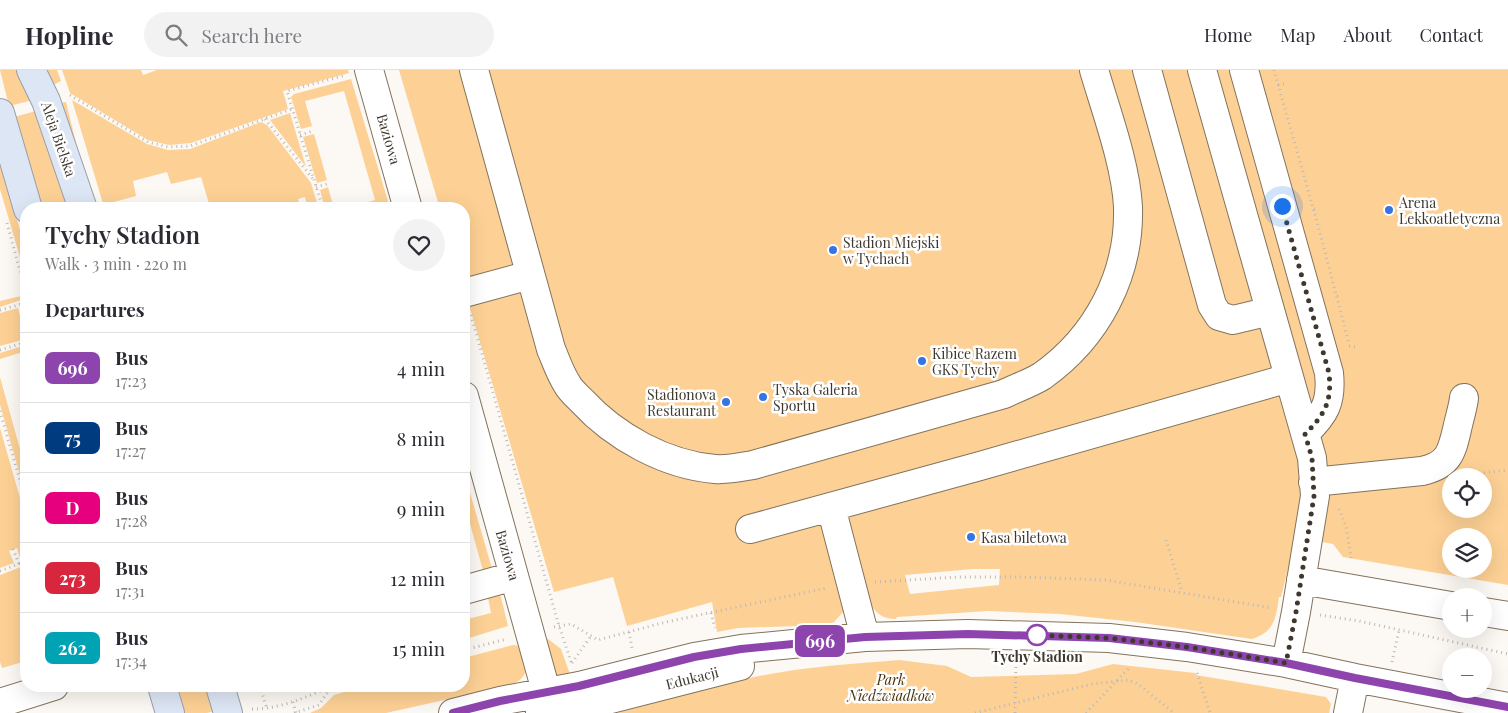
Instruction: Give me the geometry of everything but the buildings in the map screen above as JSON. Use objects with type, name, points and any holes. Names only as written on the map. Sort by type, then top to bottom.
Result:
[{"type":"main road","name":"Aleja Bielska","points":[[31,70],[46,101],[79,202]]},
{"type":"main road","points":[[0,113],[16,213]]},
{"type":"main road","points":[[164,692],[170,713]]},
{"type":"main road","points":[[224,692],[238,711]]},
{"type":"street","points":[[474,70],[551,349],[567,385],[594,414],[620,435],[650,450],[683,463],[715,469],[753,465],[1004,394],[1040,377],[1071,353],[1096,321],[1115,284],[1126,247],[1128,206],[1122,166],[1094,70]]},
{"type":"street","points":[[1147,70],[1212,305],[1219,316],[1233,320],[1270,310]]},
{"type":"street","points":[[1202,70],[1312,458],[1314,496],[1302,580],[1286,663]]},
{"type":"street","points":[[1244,70],[1329,373],[1331,390],[1326,405],[1317,421],[1305,434]]},
{"type":"street","name":"Baziowa","points":[[358,72],[405,202]]},
{"type":"street","points":[[470,291],[530,275]]},
{"type":"street","points":[[750,529],[1289,378]]},
{"type":"street","points":[[1313,482],[1422,471],[1434,468],[1452,452],[1464,398]]},
{"type":"street","name":"Baziowa","points":[[470,418],[531,633],[548,706]]},
{"type":"street","points":[[831,507],[865,637]]},
{"type":"street","points":[[470,588],[514,576]]},
{"type":"street","points":[[1302,580],[1442,604]]},
{"type":"street","points":[[1492,613],[1508,616]]},
{"type":"street","name":"Edukacji","points":[[453,713],[500,701],[548,706],[579,686],[694,657],[741,649],[865,637],[968,634],[1109,638],[1187,647],[1286,663],[1508,707]]},
{"type":"street","points":[[1348,713],[1355,678]]},
{"type":"street","points":[[0,703],[35,692]]},
{"type":"path","points":[[1274,70],[1314,209],[1317,229],[1337,296],[1348,346],[1357,347]]},
{"type":"path","points":[[321,202],[287,91],[358,72]]},
{"type":"path","points":[[1278,85],[1285,84]]},
{"type":"path","points":[[68,94],[148,142],[168,147],[190,146],[292,109]]},
{"type":"path","points":[[265,119],[315,182]]},
{"type":"path","points":[[300,135],[314,131]]},
{"type":"path","points":[[316,187],[327,184]]},
{"type":"path","points":[[1314,209],[1319,208]]},
{"type":"path","points":[[16,213],[20,245]]},
{"type":"path","points":[[1337,296],[1342,295]]},
{"type":"path","points":[[0,310],[20,305]]},
{"type":"path","points":[[470,314],[559,626]]},
{"type":"path","points":[[0,350],[20,344]]},
{"type":"path","points":[[0,412],[20,480]]},
{"type":"path","points":[[1492,472],[1508,470]]},
{"type":"path","points":[[1166,540],[1182,592]]},
{"type":"path","points":[[0,571],[18,564],[13,549]]},
{"type":"path","points":[[470,648],[571,624],[598,640],[666,622],[851,584],[958,577],[1020,577],[1106,580],[1359,621],[1508,654]]},
{"type":"path","points":[[571,663],[591,636]]},
{"type":"path","points":[[1086,713],[1128,669],[1130,659]]},
{"type":"path","points":[[1015,713],[1016,660]]},
{"type":"path","points":[[1196,670],[1210,713]]},
{"type":"path","points":[[975,713],[1092,684],[1128,680],[1138,684],[1174,713]]},
{"type":"path","points":[[262,692],[267,709]]},
{"type":"path","points":[[238,711],[267,709],[293,702],[317,692]]},
{"type":"path","points":[[293,702],[296,713],[319,705],[328,692]]},
{"type":"green space","points":[[0,70],[18,70],[33,100],[9,106]]},
{"type":"green space","points":[[46,70],[57,70],[61,81],[53,85]]},
{"type":"green space","points":[[62,70],[141,70],[143,75],[157,70],[348,70],[349,73],[283,91],[288,109],[191,143],[169,145],[148,140],[70,93]]},
{"type":"green space","points":[[399,70],[1508,70],[1508,585],[1467,578],[1492,578],[1492,528],[1442,528],[1442,574],[1343,557],[1333,544],[1296,537],[1273,624],[1265,633],[1252,639],[1135,622],[1060,614],[988,611],[897,617],[896,619],[891,619],[875,611],[870,604],[845,610],[834,622],[826,625],[738,628],[717,632],[712,602],[627,626],[613,577],[554,592],[470,308],[470,202],[438,202]],"holes":[[[973,569],[1000,569],[999,585],[910,594],[905,575]]]},
{"type":"green space","points":[[351,79],[388,202],[368,202],[375,200],[344,91],[305,101],[312,126],[301,129],[291,97],[294,94]]},
{"type":"green space","points":[[72,100],[147,144],[168,150],[190,149],[261,122],[267,125],[311,183],[317,202],[306,202],[305,197],[298,199],[299,202],[208,202],[201,177],[171,184],[167,172],[133,181],[136,196],[114,202],[103,202]]},
{"type":"green space","points":[[66,102],[76,143],[60,103]]},
{"type":"green space","points":[[36,111],[68,199],[66,202],[39,202],[14,117]]},
{"type":"green space","points":[[290,113],[306,167],[270,120]]},
{"type":"green space","points":[[314,134],[327,180],[317,183],[303,137]]},
{"type":"green space","points":[[0,160],[20,230],[20,257],[0,189]]},
{"type":"green space","points":[[328,187],[332,202],[323,202],[320,190]]},
{"type":"green space","points":[[20,296],[20,300],[0,307],[0,301]]},
{"type":"green space","points":[[18,308],[20,316],[20,341],[0,346],[0,313]]},
{"type":"green space","points":[[20,347],[20,353],[0,359],[0,353]]},
{"type":"green space","points":[[0,377],[20,449],[20,475],[0,405]]},
{"type":"green space","points":[[0,428],[20,498],[20,558],[17,548],[9,551],[14,563],[0,568]]},
{"type":"green space","points":[[470,493],[493,572],[485,578],[470,524]]},
{"type":"green space","points":[[20,567],[20,663],[2,668],[0,662],[0,575]]},
{"type":"green space","points":[[487,593],[500,593],[508,626],[470,638],[470,618],[491,613]]},
{"type":"green space","points":[[548,639],[561,649],[571,677],[563,682],[556,676],[543,640]]},
{"type":"green space","points":[[513,645],[523,646],[525,673],[522,678],[511,685],[386,713],[310,713],[321,708],[334,695],[344,692],[470,692],[470,656]]},
{"type":"green space","name":"Park Niedźwiadków","points":[[899,660],[947,666],[971,677],[1076,674],[1113,664],[1195,673],[1196,675],[1326,697],[1331,704],[1329,713],[617,713],[702,689],[772,674],[826,666]]},
{"type":"green space","points":[[180,692],[209,692],[214,711],[207,713],[185,713]]},
{"type":"bus line","name":"696","points":[[453,713],[546,691],[579,686],[694,657],[741,649],[865,637],[968,634],[1109,638],[1187,647],[1286,663],[1508,707]]},
{"type":"place","name":"Arena Lekkoatletyczna","points":[[1389,210]]},
{"type":"place","name":"Stadion Miejski w Tychach","points":[[833,250]]},
{"type":"place","name":"Kibice Razem GKS Tychy","points":[[922,361]]},
{"type":"place","name":"Tyska Galeria Sportu","points":[[763,397]]},
{"type":"place","name":"Stadionova Restaurant","points":[[726,402]]},
{"type":"place","name":"Kasa biletowa","points":[[971,537]]},
{"type":"place","name":"Tychy Stadion","points":[[1037,635]]},
{"type":"route","points":[[1037,635],[1031,635],[1109,638],[1187,647],[1286,663],[1314,496],[1312,458],[1305,434],[1317,421],[1326,405],[1331,390],[1329,373],[1282,206]]}]
